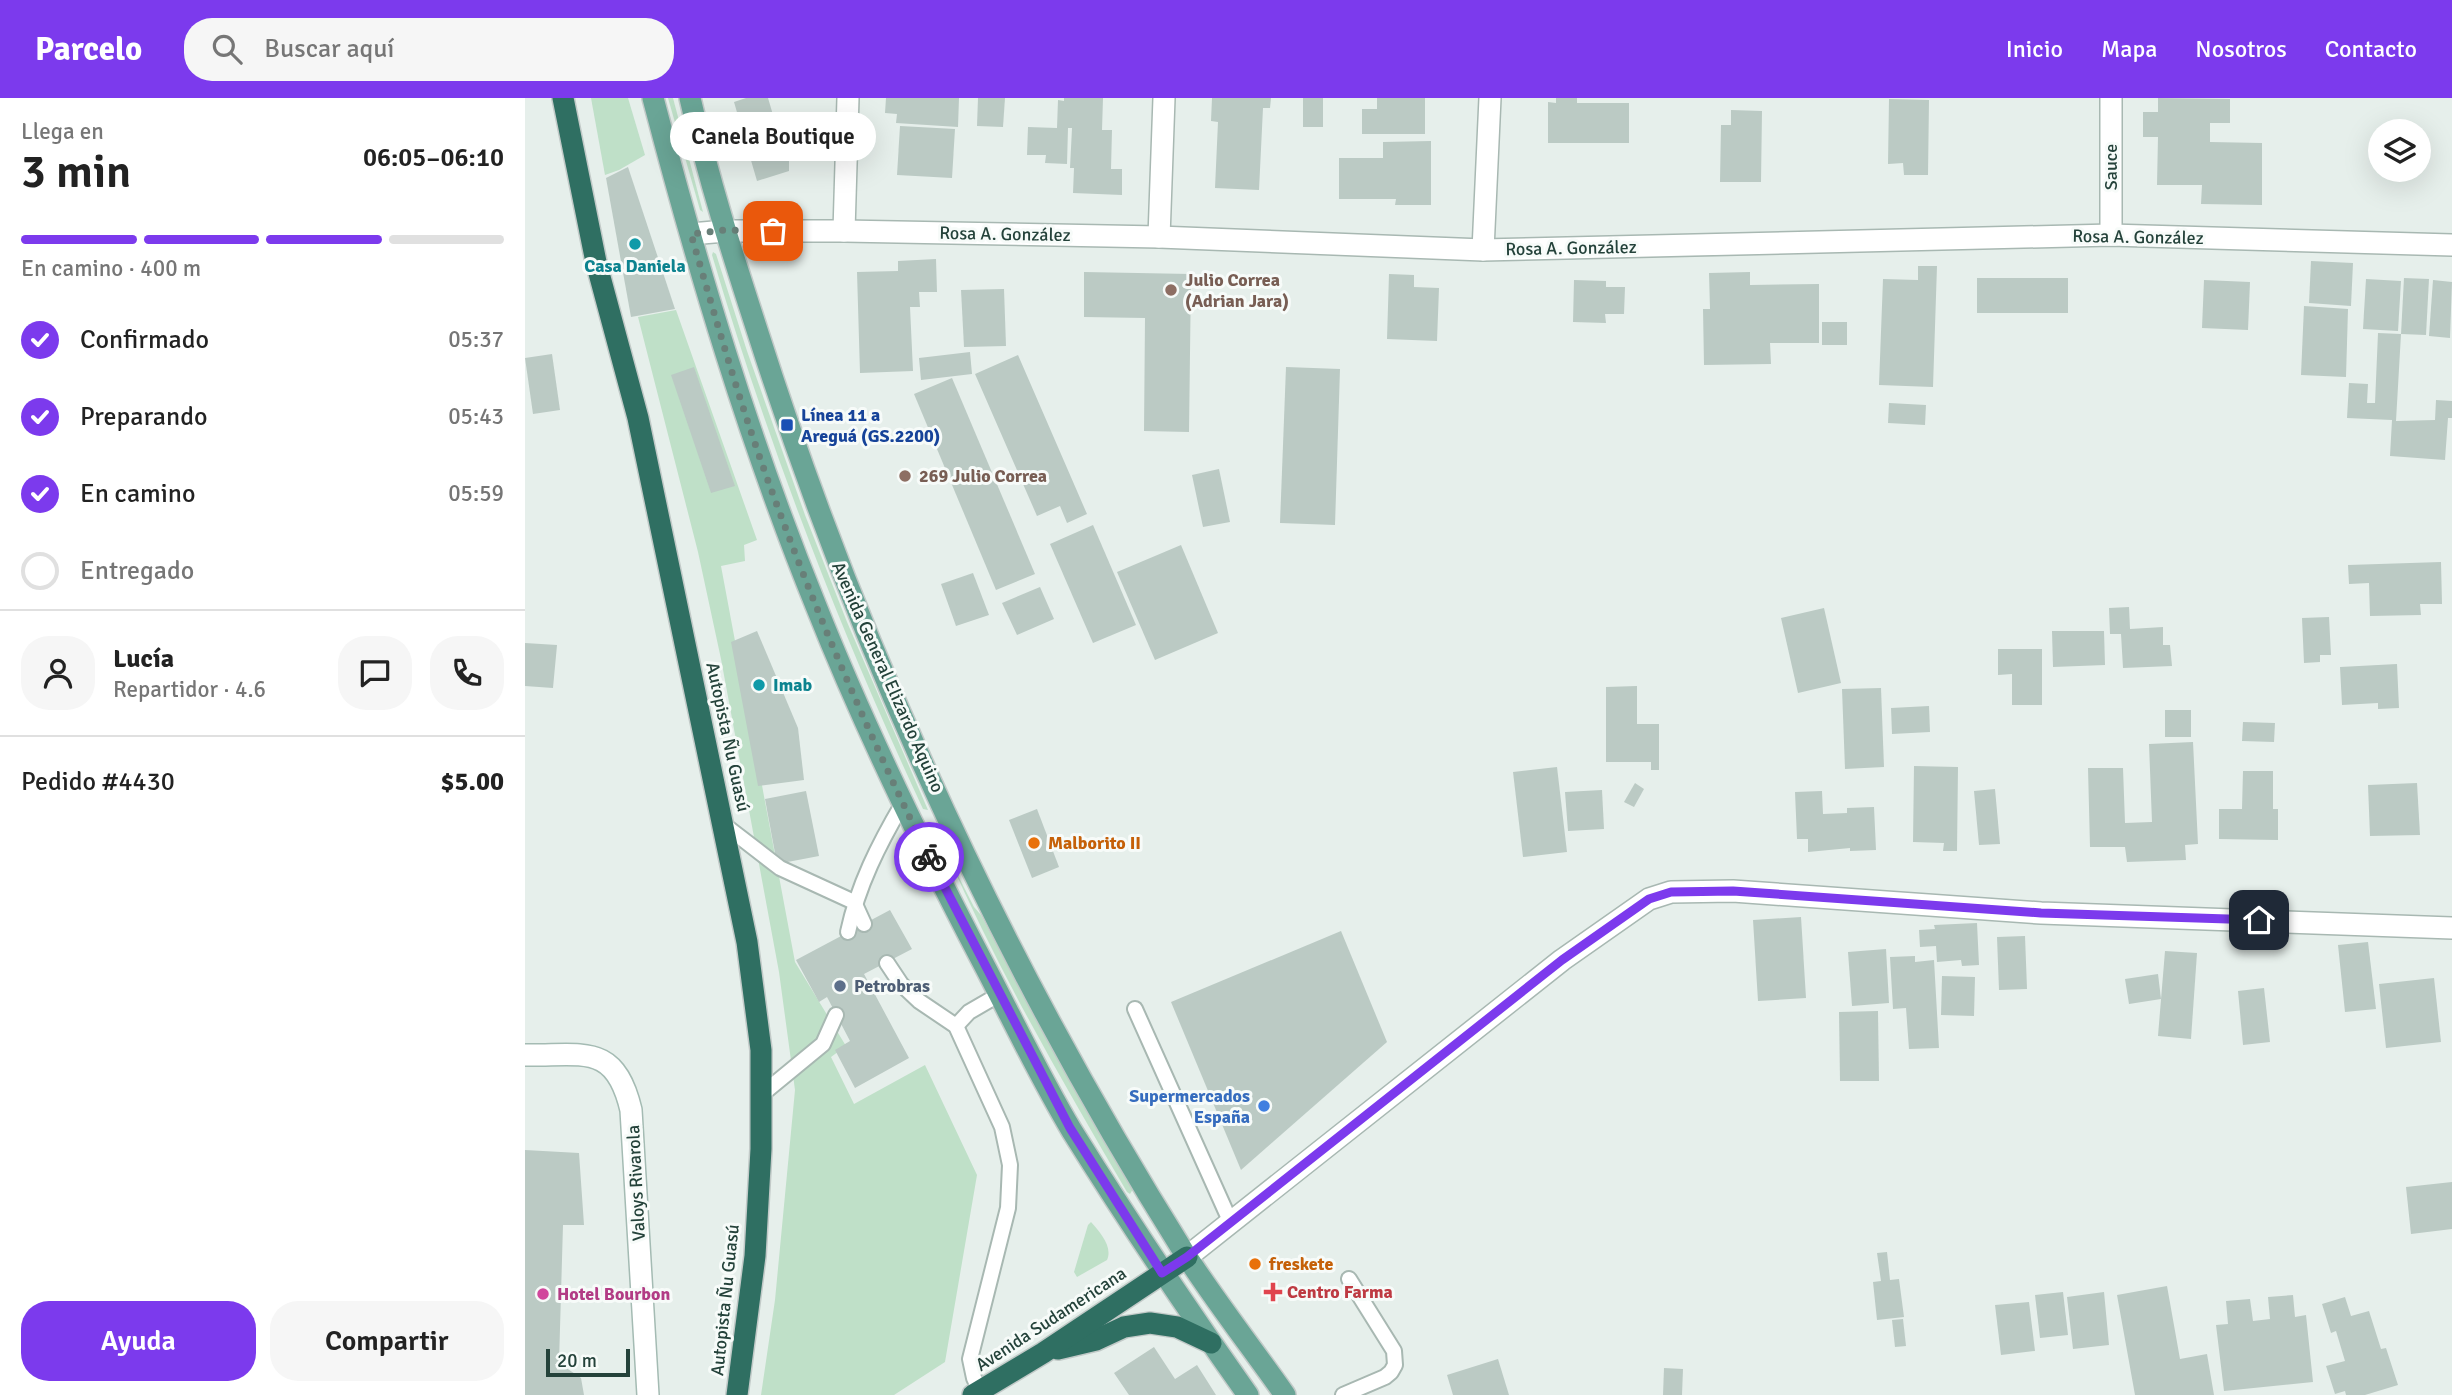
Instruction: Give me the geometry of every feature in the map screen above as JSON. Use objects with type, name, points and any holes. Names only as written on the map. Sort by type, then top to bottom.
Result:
[{"type":"highway","name":"Autopista Ñu Guasú","points":[[563,98],[596,262],[638,418],[747,942],[761,1050],[761,1149],[755,1256],[737,1395]]},
{"type":"highway","name":"Avenida Sudamericana","points":[[977,1393],[1187,1257]]},
{"type":"highway","points":[[1042,1353],[1096,1340],[1124,1327],[1150,1323],[1177,1326],[1211,1343]]},
{"type":"main road","name":"Avenida General Elizardo Aquino","points":[[653,98],[725,351],[773,495],[831,642],[903,803],[1070,1128],[1162,1273],[1248,1395]]},
{"type":"main road","name":"Avenida General Elizardo Aquino","points":[[690,98],[725,230],[807,482],[848,591],[950,819],[1020,965],[1095,1105],[1187,1257],[1285,1395]]},
{"type":"main road","points":[[918,834],[950,819]]},
{"type":"street","points":[[844,231],[848,98]]},
{"type":"street","points":[[1159,237],[1164,98]]},
{"type":"street","points":[[1483,250],[1490,98]]},
{"type":"street","name":"Sauce","points":[[2111,235],[2112,98]]},
{"type":"street","name":"Rosa A. González","points":[[691,234],[725,230],[1159,237],[1483,250],[2111,235],[2452,245]]},
{"type":"street","points":[[1187,1257],[1562,960],[1649,899],[1671,892],[1733,891],[2041,913],[2452,928]]},
{"type":"street","name":"Valoys Rivarola","points":[[525,1055],[596,1056],[617,1072],[627,1090],[631,1110],[648,1395]]},
{"type":"lane","points":[[848,932],[855,902],[879,844],[903,803]]},
{"type":"lane","points":[[723,824],[780,868],[855,902],[864,924]]},
{"type":"lane","points":[[887,963],[901,984],[919,1001],[956,1026],[1002,1127],[1010,1165],[1008,1208],[970,1359],[977,1393]]},
{"type":"lane","points":[[956,1026],[969,1012],[1000,994]]},
{"type":"lane","points":[[1135,1009],[1231,1223]]},
{"type":"lane","points":[[761,1095],[823,1044],[836,1015]]},
{"type":"lane","points":[[1343,1395],[1385,1377],[1395,1365],[1394,1350],[1349,1279]]},
{"type":"green space","points":[[591,98],[628,98],[645,155],[605,175]]},
{"type":"green space","points":[[668,98],[673,98],[703,212],[700,210]]},
{"type":"green space","points":[[713,252],[716,254],[805,515],[847,622],[928,810],[923,809],[862,673],[807,535],[757,396]]},
{"type":"green space","points":[[676,310],[757,540],[744,545],[745,561],[721,566],[795,962],[846,1046],[831,1057],[854,1104],[925,1065],[977,1175],[945,1362],[894,1395],[761,1395],[775,1300],[795,1090],[779,972],[721,659],[698,552],[638,317]]},
{"type":"green space","points":[[948,856],[1027,1003],[1133,1189],[1130,1194],[1033,1027],[988,942]]},
{"type":"green space","points":[[1091,1222],[1105,1240],[1107,1260],[1077,1277],[1074,1272]]},
{"type":"building","points":[[746,98],[768,98],[784,152],[789,151],[789,171],[757,181],[734,102]]},
{"type":"building","points":[[886,98],[959,98],[958,127],[896,123],[897,114],[885,113]]},
{"type":"building","points":[[978,98],[1005,98],[1003,127],[977,126]]},
{"type":"building","points":[[1064,98],[1103,98],[1102,130],[1112,130],[1111,169],[1122,169],[1122,195],[1073,193],[1074,168],[1070,168],[1072,128],[1068,128],[1067,164],[1045,163],[1046,155],[1027,155],[1028,127],[1057,128],[1058,100],[1064,101]]},
{"type":"building","points":[[1212,98],[1271,98],[1270,108],[1263,108],[1259,190],[1215,188],[1218,122],[1211,121]]},
{"type":"building","points":[[1303,98],[1323,98],[1323,127],[1303,127]]},
{"type":"building","points":[[1377,98],[1425,98],[1425,134],[1362,134],[1362,109],[1377,109]]},
{"type":"building","points":[[1556,98],[1577,98],[1577,103],[1629,103],[1629,143],[1548,143],[1548,102],[1556,103]]},
{"type":"building","points":[[2158,98],[2230,99],[2230,123],[2210,123],[2210,142],[2262,143],[2262,205],[2201,204],[2202,185],[2157,185],[2158,137],[2143,137],[2143,112],[2158,112]]},
{"type":"building","points":[[1889,99],[1929,100],[1928,175],[1904,175],[1903,163],[1888,164]]},
{"type":"building","points":[[1731,110],[1762,111],[1761,182],[1720,182],[1721,125],[1731,125]]},
{"type":"building","points":[[809,113],[809,147],[786,147],[778,114]]},
{"type":"building","points":[[900,126],[955,129],[952,178],[897,175]]},
{"type":"building","points":[[1431,141],[1431,205],[1395,205],[1396,199],[1339,199],[1339,158],[1383,158],[1383,142]]},
{"type":"building","name":"Casa Daniela","points":[[628,167],[675,309],[631,317],[606,178]]},
{"type":"building","points":[[936,259],[937,292],[919,292],[920,307],[910,307],[913,371],[860,373],[857,272],[898,271],[898,261]]},
{"type":"building","points":[[2311,261],[2353,263],[2351,306],[2309,303]]},
{"type":"building","points":[[1918,266],[1937,266],[1933,387],[1879,385],[1883,279],[1918,280]]},
{"type":"building","points":[[1084,272],[1191,274],[1189,432],[1144,431],[1145,318],[1084,317]]},
{"type":"building","points":[[1750,272],[1750,285],[1819,284],[1819,343],[1770,343],[1771,364],[1704,365],[1703,309],[1710,309],[1709,273]]},
{"type":"building","points":[[1389,274],[1414,275],[1414,287],[1439,288],[1437,341],[1387,339]]},
{"type":"building","points":[[1977,278],[2068,278],[2068,313],[1977,313]]},
{"type":"building","points":[[2404,278],[2429,279],[2426,335],[2401,334]]},
{"type":"building","points":[[2366,279],[2401,281],[2398,331],[2363,329]]},
{"type":"building","points":[[1574,280],[1606,281],[1606,287],[1625,287],[1624,314],[1605,314],[1606,323],[1573,322]]},
{"type":"building","points":[[2204,280],[2250,282],[2248,330],[2202,328]]},
{"type":"building","points":[[2433,280],[2452,282],[2450,338],[2429,336]]},
{"type":"building","points":[[1004,289],[1006,346],[964,347],[961,290]]},
{"type":"building","points":[[2304,306],[2348,309],[2346,377],[2301,375]]},
{"type":"building","points":[[1822,322],[1847,322],[1847,345],[1822,345]]},
{"type":"building","points":[[2378,333],[2401,334],[2396,421],[2435,420],[2436,400],[2452,401],[2445,460],[2390,456],[2392,420],[2347,418],[2349,383],[2368,384],[2367,403],[2375,403]]},
{"type":"building","points":[[970,352],[972,374],[921,380],[919,358]]},
{"type":"building","points":[[552,354],[560,410],[533,414],[525,358]]},
{"type":"building","points":[[1018,355],[1087,514],[1067,523],[1060,506],[1037,516],[975,374]]},
{"type":"building","points":[[694,367],[735,486],[711,493],[671,375]]},
{"type":"building","points":[[1286,367],[1340,369],[1335,525],[1280,523]]},
{"type":"building","points":[[952,378],[1035,574],[996,590],[914,394]]},
{"type":"building","points":[[1889,403],[1926,405],[1925,425],[1888,423]]},
{"type":"building","points":[[1219,469],[1230,522],[1203,527],[1192,475]]},
{"type":"building","points":[[1093,525],[1136,625],[1093,643],[1050,544]]},
{"type":"building","points":[[1181,545],[1218,633],[1155,660],[1117,572]]},
{"type":"building","points":[[2441,562],[2442,604],[2420,604],[2421,615],[2370,616],[2369,583],[2349,584],[2348,565]]},
{"type":"building","points":[[973,573],[989,615],[956,626],[941,584]]},
{"type":"building","points":[[1040,587],[1054,619],[1017,635],[1002,603]]},
{"type":"building","points":[[2129,607],[2130,629],[2163,627],[2163,645],[2170,645],[2172,666],[2123,668],[2121,634],[2110,634],[2109,608]]},
{"type":"building","points":[[1824,608],[1841,683],[1798,693],[1781,618]]},
{"type":"building","points":[[2329,617],[2331,655],[2320,655],[2320,662],[2304,663],[2302,618]]},
{"type":"building","name":"Imab","points":[[757,631],[798,728],[804,780],[758,786],[731,642]]},
{"type":"building","points":[[2052,631],[2104,631],[2105,665],[2053,667]]},
{"type":"building","points":[[525,643],[557,645],[553,688],[525,686]]},
{"type":"building","points":[[1998,649],[2042,649],[2042,705],[2012,705],[2012,674],[1998,675]]},
{"type":"building","points":[[2397,664],[2399,708],[2378,709],[2378,703],[2342,705],[2340,667]]},
{"type":"building","points":[[1637,686],[1637,724],[1659,724],[1659,770],[1651,770],[1651,762],[1606,762],[1606,687]]},
{"type":"building","points":[[1881,688],[1884,767],[1845,769],[1842,689]]},
{"type":"building","points":[[1929,706],[1930,732],[1892,734],[1891,708]]},
{"type":"building","points":[[2165,710],[2191,710],[2191,737],[2165,737]]},
{"type":"building","points":[[2243,722],[2275,723],[2274,742],[2242,741]]},
{"type":"building","points":[[2193,742],[2198,844],[2185,845],[2186,860],[2127,862],[2125,847],[2090,847],[2088,768],[2123,768],[2125,823],[2152,822],[2149,744]]},
{"type":"building","points":[[1914,766],[1958,767],[1957,851],[1943,851],[1944,843],[1913,842]]},
{"type":"building","points":[[1557,767],[1567,852],[1523,857],[1513,772]]},
{"type":"building","points":[[2243,771],[2273,771],[2273,809],[2278,809],[2278,840],[2219,839],[2219,809],[2242,809]]},
{"type":"building","points":[[1635,783],[1644,789],[1634,807],[1624,802]]},
{"type":"building","points":[[2417,783],[2420,835],[2370,836],[2368,785]]},
{"type":"building","points":[[1995,789],[2000,844],[1979,845],[1974,791]]},
{"type":"building","points":[[1602,790],[1604,829],[1568,831],[1565,792]]},
{"type":"building","points":[[806,791],[819,856],[777,864],[765,799]]},
{"type":"building","points":[[1822,791],[1823,814],[1847,813],[1847,808],[1874,807],[1876,850],[1850,851],[1850,848],[1808,852],[1808,839],[1797,839],[1795,792]]},
{"type":"building","name":"Malborito II","points":[[1037,809],[1059,867],[1032,878],[1009,820]]},
{"type":"building","name":"Petrobras","points":[[890,910],[912,949],[864,974],[909,1058],[855,1088],[835,1050],[850,1041],[827,997],[819,1002],[796,960]]},
{"type":"building","points":[[1801,917],[1806,998],[1758,1001],[1753,920]]},
{"type":"building","points":[[1977,923],[1979,965],[1962,966],[1961,960],[1937,962],[1936,946],[1920,947],[1919,930],[1935,929],[1934,925]]},
{"type":"building","name":"Supermercados España","points":[[1341,931],[1387,1042],[1241,1170],[1171,1002]]},
{"type":"building","points":[[2025,936],[2027,989],[1999,990],[1997,937]]},
{"type":"building","points":[[2368,942],[2376,1009],[2345,1012],[2338,945]]},
{"type":"building","points":[[1886,949],[1889,1003],[1852,1006],[1848,952]]},
{"type":"building","points":[[2165,951],[2197,953],[2191,1039],[2158,1036]]},
{"type":"building","points":[[1915,956],[1915,962],[1934,960],[1939,1048],[1909,1049],[1906,1008],[1893,1009],[1890,957]]},
{"type":"building","points":[[2158,974],[2161,999],[2129,1004],[2125,979]]},
{"type":"building","points":[[1942,976],[1975,977],[1974,1016],[1941,1015]]},
{"type":"building","points":[[2434,978],[2441,1042],[2386,1048],[2379,984]]},
{"type":"building","points":[[2264,988],[2270,1042],[2243,1045],[2238,991]]},
{"type":"building","points":[[1878,1011],[1879,1081],[1840,1081],[1839,1012]]},
{"type":"building","name":"Hotel Bourbon","points":[[525,1150],[579,1153],[584,1225],[563,1225],[559,1363],[581,1378],[584,1395],[525,1395]]},
{"type":"building","points":[[2452,1182],[2452,1229],[2411,1234],[2406,1187]]},
{"type":"building","points":[[1887,1252],[1890,1280],[1899,1279],[1904,1317],[1877,1320],[1873,1282],[1881,1281],[1877,1253]]},
{"type":"building","points":[[2167,1286],[2180,1359],[2207,1354],[2214,1395],[2135,1395],[2117,1295]]},
{"type":"building","points":[[2063,1292],[2068,1335],[2040,1338],[2035,1295]]},
{"type":"building","points":[[2104,1292],[2109,1345],[2073,1349],[2067,1297]]},
{"type":"building","points":[[2293,1295],[2295,1317],[2306,1315],[2313,1382],[2224,1391],[2216,1325],[2228,1324],[2226,1301],[2250,1299],[2253,1321],[2270,1319],[2268,1297]]},
{"type":"building","points":[[2345,1297],[2351,1316],[2369,1311],[2381,1349],[2386,1348],[2398,1385],[2365,1395],[2346,1395],[2345,1391],[2335,1394],[2326,1366],[2345,1361],[2336,1331],[2331,1333],[2322,1304]]},
{"type":"building","points":[[2029,1302],[2035,1351],[2001,1355],[1995,1305]]},
{"type":"building","points":[[1903,1319],[1906,1346],[1895,1347],[1892,1320]]},
{"type":"building","points":[[1154,1347],[1175,1379],[1197,1365],[1216,1395],[1129,1395],[1114,1373]]},
{"type":"building","points":[[1498,1359],[1509,1395],[1453,1395],[1447,1375]]},
{"type":"building","points":[[1664,1368],[1683,1369],[1682,1395],[1663,1395]]},
{"type":"way so far","points":[[773,231],[725,230],[691,234],[725,351],[773,495],[815,606],[856,703],[929,857]]},
{"type":"place","name":"Canela Boutique","points":[[773,231]]},
{"type":"place","name":"Casa Daniela","points":[[635,244]]},
{"type":"place","name":"Julio Correa (Adrian Jara)","points":[[1171,290]]},
{"type":"place","name":"Línea 11 a Areguá (GS.2200)","points":[[787,425]]},
{"type":"place","name":"269 Julio Correa","points":[[905,476]]},
{"type":"place","name":"Imab","points":[[759,685]]},
{"type":"place","name":"Malborito II","points":[[1034,843]]},
{"type":"place","name":"Petrobras","points":[[840,986]]},
{"type":"place","name":"Supermercados España","points":[[1264,1106]]},
{"type":"place","name":"freskete","points":[[1255,1264]]},
{"type":"place","name":"Centro Farma","points":[[1273,1292]]},
{"type":"place","name":"Hotel Bourbon","points":[[543,1294]]},
{"type":"route","points":[[929,857],[1070,1128],[1162,1273],[1187,1257],[1562,960],[1649,899],[1671,892],[1733,891],[2041,913],[2259,920]]}]
